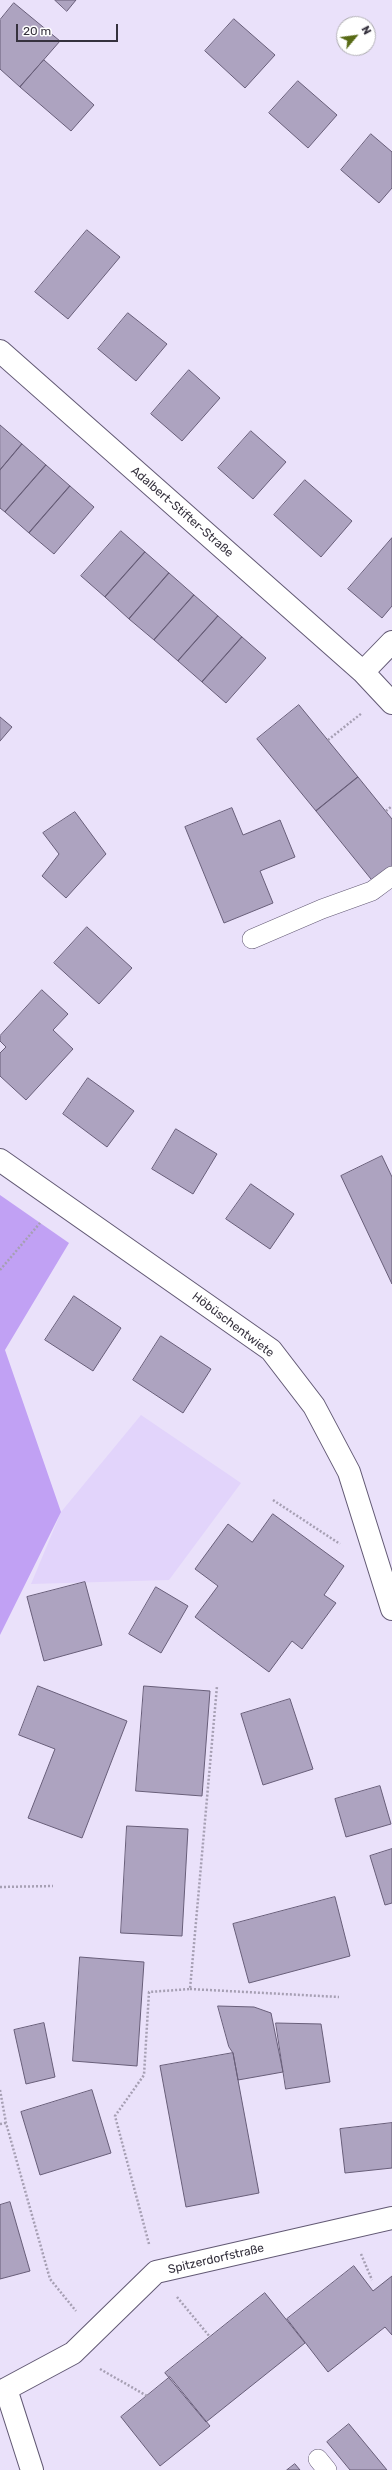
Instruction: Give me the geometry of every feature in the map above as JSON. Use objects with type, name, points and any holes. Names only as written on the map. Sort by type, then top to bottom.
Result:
[{"type":"street","name":"Adalbert-Stifter-Straße","points":[[0,351],[363,672],[388,699]]},
{"type":"street","points":[[363,672],[392,642]]},
{"type":"street","name":"Höbüschentwiete","points":[[0,1160],[272,1350],[314,1406],[349,1472],[392,1609]]},
{"type":"street","name":"Spitzerdorfstraße","points":[[32,2470],[3,2387],[73,2353],[156,2272],[392,2218]]},
{"type":"lane","points":[[252,939],[322,909],[372,891],[392,876]]},
{"type":"path","points":[[328,740],[388,699]]},
{"type":"path","points":[[386,811],[392,806]]},
{"type":"path","points":[[0,1270],[57,1199]]},
{"type":"path","points":[[273,1500],[334,1541],[377,1560]]},
{"type":"path","points":[[190,1989],[218,1686]]},
{"type":"path","points":[[0,1887],[53,1886]]},
{"type":"path","points":[[210,2337],[156,2272],[115,2116],[144,2074],[149,1992],[190,1989],[339,1997]]},
{"type":"path","points":[[0,2090],[6,2123],[50,2279],[93,2334]]},
{"type":"path","points":[[0,2124],[6,2123]]},
{"type":"path","points":[[73,2353],[147,2396]]},
{"type":"shaded area","points":[[0,1195],[69,1243],[5,1350],[61,1512],[0,1635]]},
{"type":"shaded area","points":[[141,1415],[241,1483],[169,1580],[31,1584],[61,1512]]},
{"type":"building","points":[[55,0],[76,0],[67,11]]},
{"type":"building","points":[[14,3],[60,41],[20,87],[0,69],[0,20]]},
{"type":"building","points":[[234,19],[275,55],[245,88],[205,51]]},
{"type":"building","points":[[44,60],[94,105],[71,131],[20,87]]},
{"type":"building","points":[[298,81],[337,115],[308,148],[269,113]]},
{"type":"building","points":[[371,134],[392,152],[392,188],[379,203],[341,170]]},
{"type":"building","points":[[87,230],[120,257],[68,319],[35,292]]},
{"type":"building","points":[[128,313],[167,344],[136,381],[98,349]]},
{"type":"building","points":[[189,370],[220,398],[182,441],[151,414]]},
{"type":"building","points":[[0,425],[22,444],[0,470]]},
{"type":"building","points":[[251,431],[286,462],[253,499],[218,468]]},
{"type":"building","points":[[22,444],[46,465],[5,512],[0,508],[0,470]]},
{"type":"building","points":[[46,465],[70,486],[29,533],[5,512]]},
{"type":"building","points":[[305,480],[352,521],[321,557],[274,515]]},
{"type":"building","points":[[70,486],[94,507],[54,554],[29,533]]},
{"type":"building","points":[[121,531],[145,552],[105,597],[81,576]]},
{"type":"building","points":[[392,538],[392,606],[382,618],[348,589]]},
{"type":"building","points":[[145,552],[169,573],[129,619],[105,597]]},
{"type":"building","points":[[169,573],[194,595],[154,640],[129,619]]},
{"type":"building","points":[[194,595],[218,616],[178,661],[154,640]]},
{"type":"building","points":[[218,616],[242,637],[202,682],[178,661]]},
{"type":"building","points":[[242,637],[266,658],[226,703],[202,682]]},
{"type":"building","points":[[299,705],[358,777],[316,811],[257,739]]},
{"type":"building","points":[[0,717],[12,727],[0,741]]},
{"type":"building","points":[[358,777],[392,819],[392,870],[375,884],[316,811]]},
{"type":"building","points":[[232,808],[243,835],[280,820],[295,857],[260,871],[273,903],[224,923],[185,827]]},
{"type":"building","points":[[75,812],[106,854],[66,898],[42,876],[59,854],[43,833]]},
{"type":"building","points":[[87,927],[132,968],[99,1004],[54,963]]},
{"type":"building","points":[[42,990],[68,1014],[53,1030],[73,1049],[26,1100],[0,1076],[0,1053],[6,1047],[0,1041],[0,1036]]},
{"type":"building","points":[[88,1078],[134,1111],[107,1147],[63,1114]]},
{"type":"building","points":[[176,1129],[217,1154],[193,1194],[152,1169]]},
{"type":"building","points":[[382,1156],[392,1177],[392,1284],[341,1176]]},
{"type":"building","points":[[251,1184],[294,1214],[270,1249],[226,1219]]},
{"type":"building","points":[[74,1296],[121,1328],[93,1371],[45,1340]]},
{"type":"building","points":[[161,1336],[211,1369],[183,1413],[133,1380]]},
{"type":"building","points":[[273,1514],[344,1566],[324,1595],[336,1603],[302,1649],[292,1641],[269,1672],[195,1617],[218,1586],[195,1569],[228,1524],[252,1542]]},
{"type":"building","points":[[85,1582],[102,1645],[44,1661],[27,1597]]},
{"type":"building","points":[[156,1587],[188,1606],[161,1653],[129,1634]]},
{"type":"building","points":[[38,1686],[127,1721],[82,1838],[28,1818],[55,1749],[19,1735]]},
{"type":"building","points":[[144,1686],[210,1691],[202,1796],[136,1791]]},
{"type":"building","points":[[290,1699],[313,1769],[263,1785],[241,1714]]},
{"type":"building","points":[[380,1786],[391,1824],[346,1837],[335,1799]]},
{"type":"building","points":[[127,1826],[188,1829],[182,1936],[121,1933]]},
{"type":"building","points":[[392,1849],[392,1903],[385,1905],[370,1856]]},
{"type":"building","points":[[335,1897],[350,1956],[249,1983],[233,1924]]},
{"type":"building","points":[[80,1957],[144,1962],[137,2066],[73,2061]]},
{"type":"building","points":[[218,2006],[254,2007],[271,2013],[283,2072],[238,2080],[233,2053],[229,2047]]},
{"type":"building","points":[[44,2023],[55,2077],[26,2084],[14,2030]]},
{"type":"building","points":[[276,2023],[321,2024],[330,2082],[286,2089]]},
{"type":"building","points":[[233,2053],[259,2193],[186,2207],[160,2066]]},
{"type":"building","points":[[92,2090],[111,2153],[40,2175],[21,2112]]},
{"type":"building","points":[[392,2123],[392,2168],[345,2173],[340,2129]]},
{"type":"building","points":[[10,2202],[30,2271],[0,2279],[0,2205]]},
{"type":"building","points":[[354,2266],[373,2291],[392,2276],[392,2335],[385,2327],[328,2372],[287,2319]]},
{"type":"building","points":[[265,2293],[305,2343],[206,2422],[165,2373]]},
{"type":"building","points":[[170,2377],[210,2426],[160,2466],[121,2417]]},
{"type":"building","points":[[349,2424],[387,2470],[350,2470],[327,2442]]},
{"type":"building","points":[[295,2464],[300,2470],[287,2470]]}]
